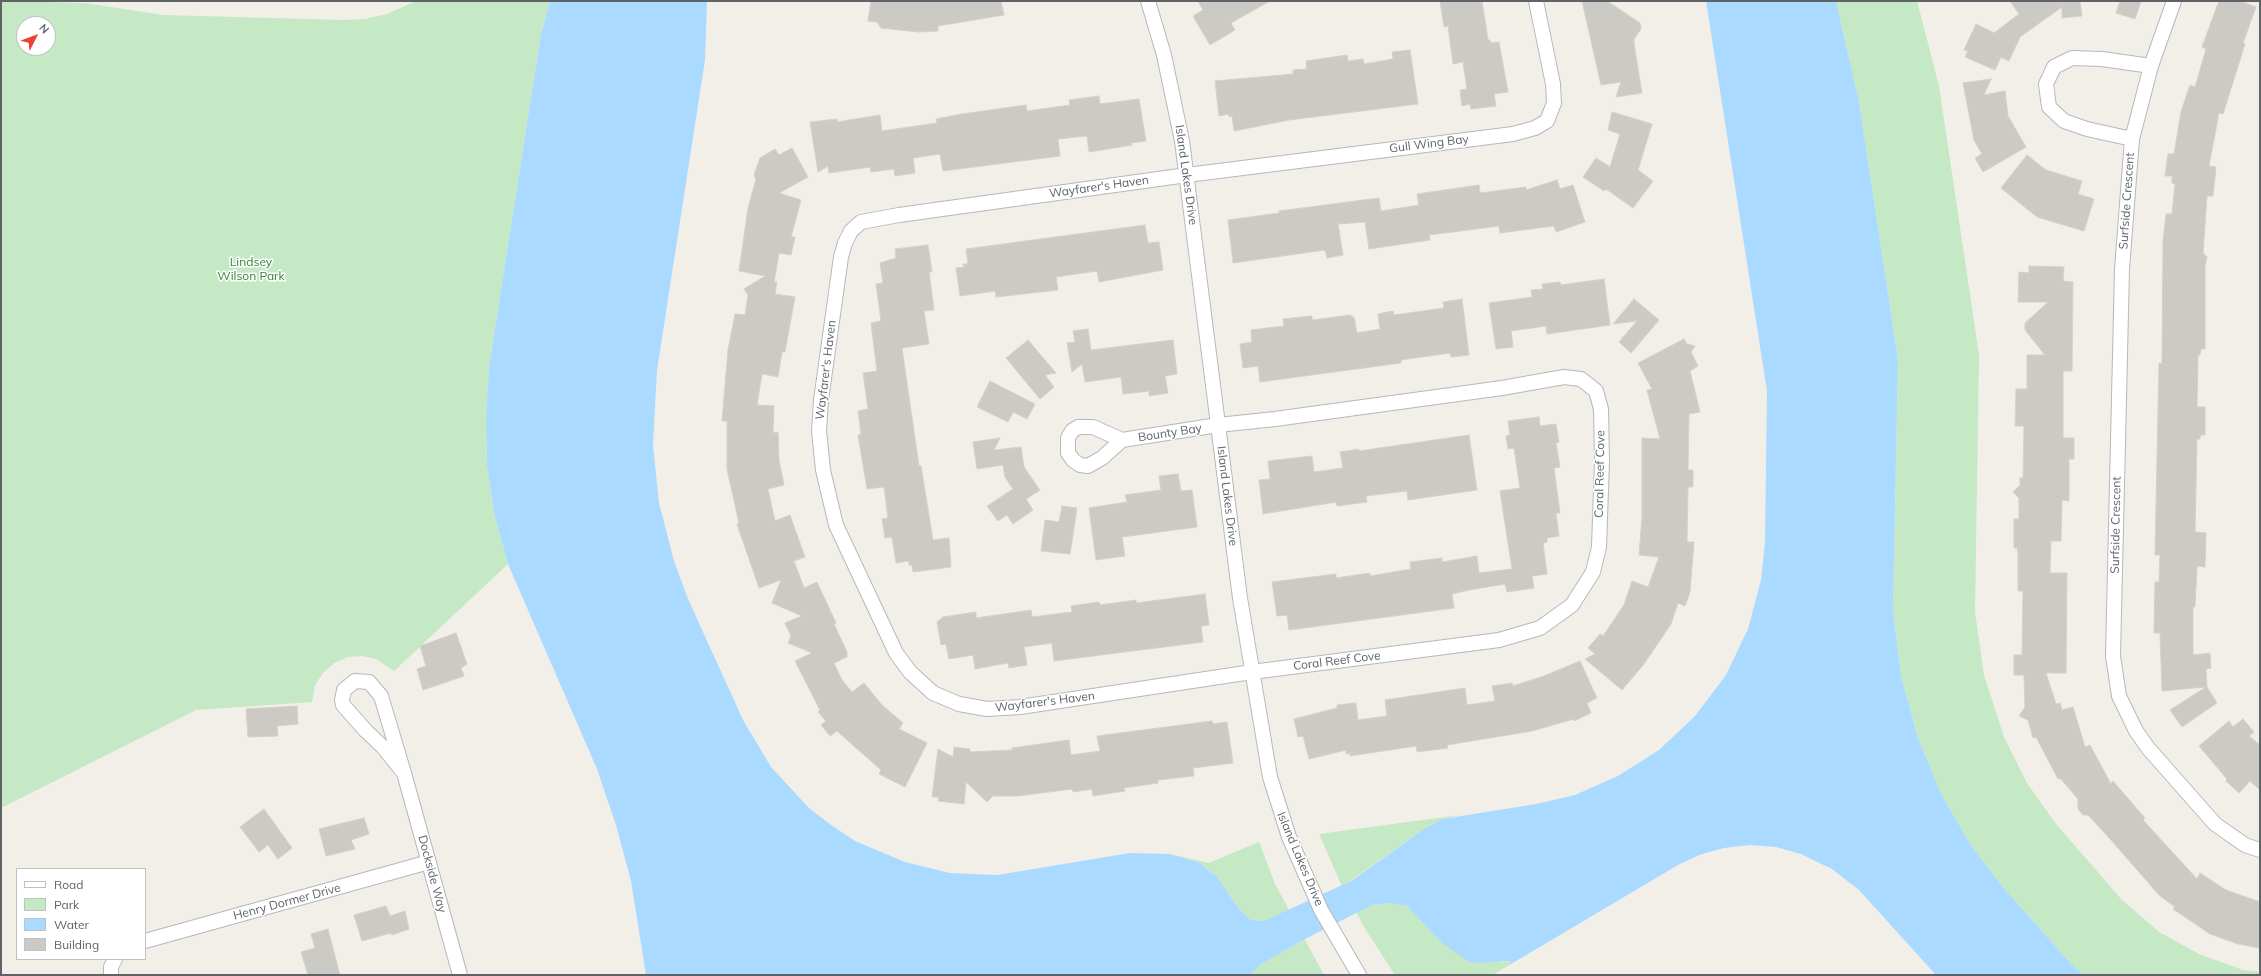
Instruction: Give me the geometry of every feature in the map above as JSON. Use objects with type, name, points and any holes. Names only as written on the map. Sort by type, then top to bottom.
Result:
[{"type":"street","name":"Island Lakes Drive","points":[[1148,1],[1164,55],[1187,175],[1240,598],[1270,777],[1289,837],[1321,910],[1359,975]]},
{"type":"street","name":"Gull Wing Bay","points":[[1187,175],[1513,134],[1535,128],[1547,121],[1554,103],[1553,84],[1536,1]]},
{"type":"street","name":"Surfside Crescent","points":[[2174,1],[2151,66],[2132,139],[2122,269],[2113,648],[2119,696],[2136,731],[2148,748],[2214,824],[2245,845],[2260,850]]},
{"type":"street","name":"Surfside Crescent","points":[[2132,139],[2087,129],[2064,121],[2049,107],[2046,84],[2054,67],[2072,58],[2102,59],[2151,66]]},
{"type":"street","name":"Wayfarer's Haven","points":[[1187,175],[899,215],[861,222],[850,231],[845,243],[842,257],[821,400],[819,431],[823,470],[836,525],[896,653],[910,672],[933,693],[959,704],[988,708],[1020,707],[1252,672]]},
{"type":"street","name":"Coral Reef Cove","points":[[1218,425],[1400,402],[1564,377],[1581,380],[1596,391],[1601,409],[1602,461],[1598,547],[1593,572],[1572,605],[1540,628],[1500,640],[1252,672]]},
{"type":"street","name":"Bounty Bay","points":[[1122,440],[1218,425]]},
{"type":"street","name":"Dockside Way","points":[[404,773],[383,747],[344,705],[342,700],[344,690],[355,681],[369,682],[381,696],[404,773],[460,975]]},
{"type":"street","name":"Henry Dormer Drive","points":[[146,941],[428,862]]},
{"type":"street","points":[[111,975],[111,967],[114,960]]},
{"type":"green space","name":"Lindsey Wilson Park","points":[[1,1],[84,3],[163,15],[343,20],[365,19],[387,14],[416,1],[550,1],[541,34],[489,367],[486,417],[487,466],[495,517],[508,564],[394,671],[376,659],[362,656],[348,657],[334,663],[323,673],[315,685],[312,702],[196,710],[1,808]]},
{"type":"green space","points":[[1836,1],[1917,1],[1939,86],[1979,355],[1975,612],[1984,675],[2004,737],[2027,783],[2056,824],[2122,900],[2159,932],[2199,954],[2243,970],[2260,972],[2260,975],[2084,975],[2071,964],[2002,886],[1972,847],[1941,794],[1918,738],[1901,676],[1893,611],[1898,360],[1859,102]]},
{"type":"green space","points":[[1460,815],[1443,819],[1427,827],[1347,883],[1372,905],[1390,903],[1407,906],[1441,942],[1502,962],[1510,961],[1511,964],[1492,975],[1395,975],[1364,927],[1340,882],[1319,834]]},
{"type":"green space","points":[[1259,842],[1275,884],[1324,975],[1250,975],[1260,965],[1301,941],[1286,912],[1264,921],[1251,920],[1239,909],[1217,877],[1198,862],[1170,854],[1209,863]]},
{"type":"water","points":[[550,1],[707,1],[705,60],[657,370],[653,445],[659,503],[674,561],[688,599],[743,720],[771,767],[809,808],[831,825],[855,841],[905,862],[950,873],[997,875],[1130,853],[1170,854],[1198,862],[1217,877],[1239,909],[1251,920],[1264,921],[1351,881],[1427,827],[1443,819],[1536,804],[1575,795],[1618,776],[1659,750],[1695,716],[1726,675],[1748,629],[1761,580],[1765,542],[1767,391],[1706,1],[1836,1],[1859,102],[1898,360],[1893,611],[1901,676],[1918,738],[1941,794],[1972,847],[2002,886],[2071,964],[2084,975],[1936,975],[1859,890],[1832,869],[1801,854],[1776,847],[1750,845],[1724,848],[1699,855],[1678,865],[1511,964],[1510,961],[1471,963],[1441,942],[1407,906],[1390,903],[1372,905],[1301,941],[1260,965],[1250,975],[646,975],[631,881],[616,825],[597,769],[508,564],[495,517],[487,466],[486,417],[489,367],[541,34]]},
{"type":"building","points":[[871,1],[1001,1],[1004,15],[938,26],[938,31],[918,32],[881,28],[877,22],[868,21]]},
{"type":"building","points":[[1198,1],[1270,1],[1231,23],[1235,30],[1210,45],[1193,16],[1203,10]]},
{"type":"building","points":[[1440,1],[1482,1],[1488,40],[1490,40],[1491,43],[1499,42],[1508,92],[1494,94],[1496,106],[1471,109],[1470,104],[1462,106],[1460,90],[1467,89],[1463,62],[1453,64],[1448,26],[1444,27]]},
{"type":"building","points":[[1582,1],[1607,1],[1640,23],[1641,29],[1634,39],[1634,44],[1642,93],[1616,97],[1621,82],[1601,85]]},
{"type":"building","points":[[2010,1],[2080,1],[2082,16],[2062,18],[2062,7],[2020,37],[2009,61],[2001,57],[1995,70],[1965,57],[1968,51],[1964,50],[1976,24],[1994,33],[2019,14]]},
{"type":"building","points":[[2120,1],[2141,1],[2135,19],[2116,13]]},
{"type":"building","points":[[2219,1],[2240,1],[2256,7],[2243,43],[2245,44],[2223,114],[2219,113],[2209,166],[2216,167],[2213,196],[2207,196],[2203,253],[2207,257],[2205,266],[2205,349],[2201,349],[2200,355],[2198,355],[2197,407],[2205,407],[2205,435],[2200,435],[2200,439],[2197,439],[2195,532],[2206,533],[2205,567],[2197,566],[2195,607],[2193,607],[2193,655],[2210,653],[2211,668],[2206,669],[2207,687],[2217,703],[2182,727],[2170,710],[2206,687],[2162,691],[2160,633],[2154,633],[2155,582],[2159,582],[2160,555],[2155,555],[2159,363],[2162,364],[2163,241],[2166,214],[2172,214],[2175,184],[2172,183],[2172,176],[2165,176],[2168,154],[2174,154],[2181,112],[2190,85],[2195,87],[2206,49],[2202,47]]},
{"type":"building","points":[[1410,50],[1418,104],[1289,120],[1234,131],[1232,116],[1229,117],[1229,114],[1219,116],[1215,81],[1293,74],[1293,70],[1307,69],[1306,61],[1347,55],[1348,61],[1363,59],[1364,64],[1393,59],[1392,52]]},
{"type":"building","points":[[1991,79],[1984,95],[2005,91],[2008,116],[2026,147],[1983,172],[1975,158],[1982,154],[1974,140],[1963,83]]},
{"type":"building","points":[[1099,96],[1100,104],[1139,99],[1146,141],[1131,143],[1132,145],[1089,152],[1087,136],[1058,139],[1060,156],[943,171],[940,154],[913,158],[915,173],[895,176],[894,169],[871,172],[870,167],[829,173],[828,166],[818,172],[810,122],[837,119],[837,122],[880,115],[882,131],[937,123],[936,119],[962,114],[1026,105],[1027,111],[1070,105],[1069,100]]},
{"type":"building","points":[[1612,112],[1652,124],[1638,170],[1653,181],[1633,208],[1606,189],[1604,191],[1583,177],[1596,158],[1610,167],[1620,134],[1608,130]]},
{"type":"building","points":[[792,148],[808,177],[779,193],[801,200],[791,237],[795,237],[791,255],[779,253],[774,282],[777,282],[775,294],[795,297],[785,352],[782,352],[778,377],[762,374],[757,405],[774,406],[773,433],[778,432],[779,460],[784,485],[768,489],[775,521],[790,515],[805,557],[794,561],[804,588],[817,582],[836,623],[834,624],[847,652],[847,657],[834,663],[842,680],[852,692],[864,683],[882,705],[903,723],[899,729],[927,743],[905,787],[879,774],[881,770],[837,731],[830,736],[821,725],[826,721],[818,712],[820,710],[795,661],[812,653],[788,643],[791,636],[785,623],[802,616],[772,603],[781,580],[759,588],[737,524],[739,523],[727,469],[727,421],[722,421],[728,350],[735,314],[745,315],[748,295],[744,289],[765,276],[739,271],[748,208],[756,179],[754,175],[760,158],[775,149],[779,155]]},
{"type":"building","points":[[2027,155],[2046,170],[2082,181],[2078,194],[2094,199],[2084,231],[2037,217],[2001,188]]},
{"type":"building","points":[[1557,180],[1560,189],[1573,185],[1585,222],[1556,232],[1554,226],[1500,233],[1499,226],[1429,235],[1430,240],[1369,249],[1365,222],[1338,224],[1343,255],[1327,258],[1325,250],[1233,263],[1228,220],[1279,213],[1279,211],[1379,198],[1381,211],[1419,205],[1417,194],[1479,185],[1480,193],[1526,187],[1526,190]]},
{"type":"building","points":[[1145,225],[1148,243],[1159,242],[1163,270],[1099,282],[1097,271],[1056,277],[1058,290],[996,297],[995,291],[960,296],[956,268],[964,267],[963,264],[968,264],[966,249]]},
{"type":"building","points":[[928,245],[932,272],[929,272],[934,310],[924,311],[929,344],[902,348],[919,466],[921,466],[933,540],[949,538],[951,567],[913,572],[912,565],[909,565],[909,561],[896,563],[892,537],[885,538],[882,519],[888,518],[884,487],[867,489],[858,435],[861,434],[858,411],[868,409],[863,373],[877,371],[871,323],[881,321],[876,284],[883,283],[880,263],[896,258],[895,249]]},
{"type":"building","points":[[2029,266],[2064,267],[2063,281],[2073,282],[2072,371],[2063,371],[2063,438],[2074,438],[2074,459],[2069,459],[2069,501],[2062,500],[2061,541],[2051,541],[2050,573],[2067,573],[2066,673],[2046,673],[2056,704],[2060,703],[2062,710],[2073,707],[2085,747],[2090,745],[2111,784],[2113,781],[2145,818],[2143,820],[2197,879],[2200,873],[2226,890],[2260,902],[2260,948],[2238,944],[2210,934],[2173,909],[2175,907],[2159,895],[2088,815],[2083,815],[2078,809],[2078,799],[2060,778],[2058,779],[2036,737],[2033,738],[2028,720],[2019,716],[2025,707],[2024,675],[2014,675],[2014,655],[2022,655],[2023,591],[2018,591],[2018,554],[2017,548],[2014,548],[2014,519],[2019,519],[2019,498],[2013,492],[2020,485],[2020,478],[2023,478],[2024,426],[2015,426],[2016,389],[2027,389],[2027,355],[2045,355],[2025,330],[2025,323],[2048,302],[2018,302],[2019,272],[2029,273]]},
{"type":"building","points":[[1604,279],[1610,325],[1547,334],[1546,326],[1511,331],[1513,347],[1496,349],[1489,303],[1532,297],[1531,290],[1543,289],[1542,284],[1560,282],[1561,285]]},
{"type":"building","points":[[1462,299],[1469,355],[1451,357],[1450,353],[1401,360],[1401,363],[1260,382],[1258,366],[1243,368],[1240,344],[1252,342],[1251,330],[1284,326],[1283,319],[1312,316],[1312,320],[1351,315],[1351,317],[1354,317],[1357,333],[1380,329],[1378,314],[1393,311],[1394,315],[1444,308],[1443,302]]},
{"type":"building","points":[[1634,299],[1659,320],[1631,353],[1619,342],[1637,321],[1613,324]]},
{"type":"building","points":[[1088,329],[1091,350],[1173,340],[1177,374],[1165,376],[1168,393],[1149,396],[1149,391],[1123,394],[1121,377],[1085,382],[1082,364],[1072,372],[1067,343],[1075,342],[1073,331]]},
{"type":"building","points":[[1684,339],[1687,344],[1695,346],[1691,352],[1698,366],[1690,371],[1700,412],[1689,414],[1688,470],[1693,470],[1693,487],[1688,487],[1687,542],[1694,542],[1690,592],[1685,606],[1678,603],[1671,624],[1644,664],[1622,690],[1585,659],[1595,654],[1588,648],[1600,634],[1603,636],[1624,605],[1632,581],[1648,587],[1659,557],[1639,555],[1642,517],[1642,438],[1660,439],[1647,390],[1652,389],[1638,363]]},
{"type":"building","points":[[1028,340],[1056,373],[1045,375],[1054,387],[1040,399],[1006,358]]},
{"type":"building","points":[[990,381],[1035,404],[1027,419],[1013,412],[1008,422],[977,407]]},
{"type":"building","points":[[1539,417],[1540,426],[1556,424],[1559,442],[1556,443],[1560,467],[1554,468],[1560,513],[1556,513],[1559,536],[1547,538],[1547,542],[1543,543],[1547,574],[1532,576],[1534,588],[1507,592],[1505,584],[1469,590],[1452,594],[1454,608],[1289,630],[1287,615],[1277,616],[1272,582],[1336,574],[1336,578],[1370,573],[1370,576],[1411,569],[1410,562],[1442,558],[1442,562],[1477,556],[1479,573],[1512,569],[1500,491],[1520,488],[1514,448],[1508,449],[1506,436],[1510,435],[1508,421]]},
{"type":"building","points":[[1469,435],[1477,490],[1408,500],[1407,491],[1366,496],[1367,502],[1337,506],[1336,502],[1263,514],[1259,480],[1270,479],[1268,461],[1312,456],[1314,472],[1343,468],[1340,452],[1359,449],[1359,451]]},
{"type":"building","points":[[1000,438],[994,450],[1021,447],[1024,467],[1040,490],[1026,499],[1033,510],[1013,524],[1007,515],[998,521],[987,506],[1013,489],[1005,477],[1003,465],[977,469],[973,442]]},
{"type":"building","points":[[1178,474],[1181,491],[1192,490],[1197,527],[1122,537],[1125,556],[1096,560],[1089,508],[1127,502],[1125,495],[1161,490],[1159,476]]},
{"type":"building","points":[[1062,506],[1077,508],[1070,554],[1041,551],[1045,520],[1059,522]]},
{"type":"building","points":[[1205,594],[1209,625],[1201,626],[1203,642],[1054,661],[1052,643],[1024,647],[1027,665],[1009,668],[1008,663],[975,669],[973,655],[949,659],[946,644],[941,645],[937,622],[943,617],[976,612],[976,618],[1031,610],[1032,617],[1072,612],[1071,606],[1099,602],[1100,605],[1136,600],[1136,603]]},
{"type":"building","points":[[456,633],[467,664],[461,668],[464,676],[423,690],[417,669],[426,666],[420,646]]},
{"type":"building","points":[[1580,661],[1597,698],[1587,703],[1591,713],[1574,721],[1574,719],[1532,731],[1447,745],[1448,748],[1417,752],[1416,746],[1350,756],[1350,753],[1346,754],[1346,750],[1309,759],[1303,736],[1298,737],[1294,719],[1337,708],[1337,705],[1356,703],[1358,720],[1387,716],[1385,700],[1465,688],[1467,705],[1495,701],[1492,686],[1512,683],[1513,686],[1544,676]]},
{"type":"building","points":[[297,706],[298,724],[277,726],[278,736],[248,737],[246,709]]},
{"type":"building","points":[[2243,719],[2254,732],[2249,736],[2260,745],[2260,790],[2250,781],[2239,793],[2226,781],[2227,779],[2199,746],[2229,721],[2233,727]]},
{"type":"building","points":[[1212,721],[1213,724],[1227,722],[1233,763],[1193,768],[1194,776],[1158,780],[1158,783],[1124,788],[1125,791],[1093,796],[1092,789],[1073,792],[1072,789],[1018,796],[993,796],[987,802],[966,782],[964,804],[938,801],[939,797],[932,797],[938,749],[953,757],[954,747],[970,749],[970,752],[1012,750],[1012,748],[1069,740],[1071,755],[1100,751],[1097,736]]},
{"type":"building","points":[[264,809],[292,848],[278,859],[268,845],[259,852],[240,827]]},
{"type":"building","points":[[364,818],[369,834],[351,840],[355,849],[326,856],[319,829]]},
{"type":"building","points":[[386,906],[390,916],[405,911],[409,929],[392,935],[391,933],[362,941],[354,915]]},
{"type":"building","points":[[328,929],[340,975],[308,975],[301,952],[315,948],[311,934]]}]
